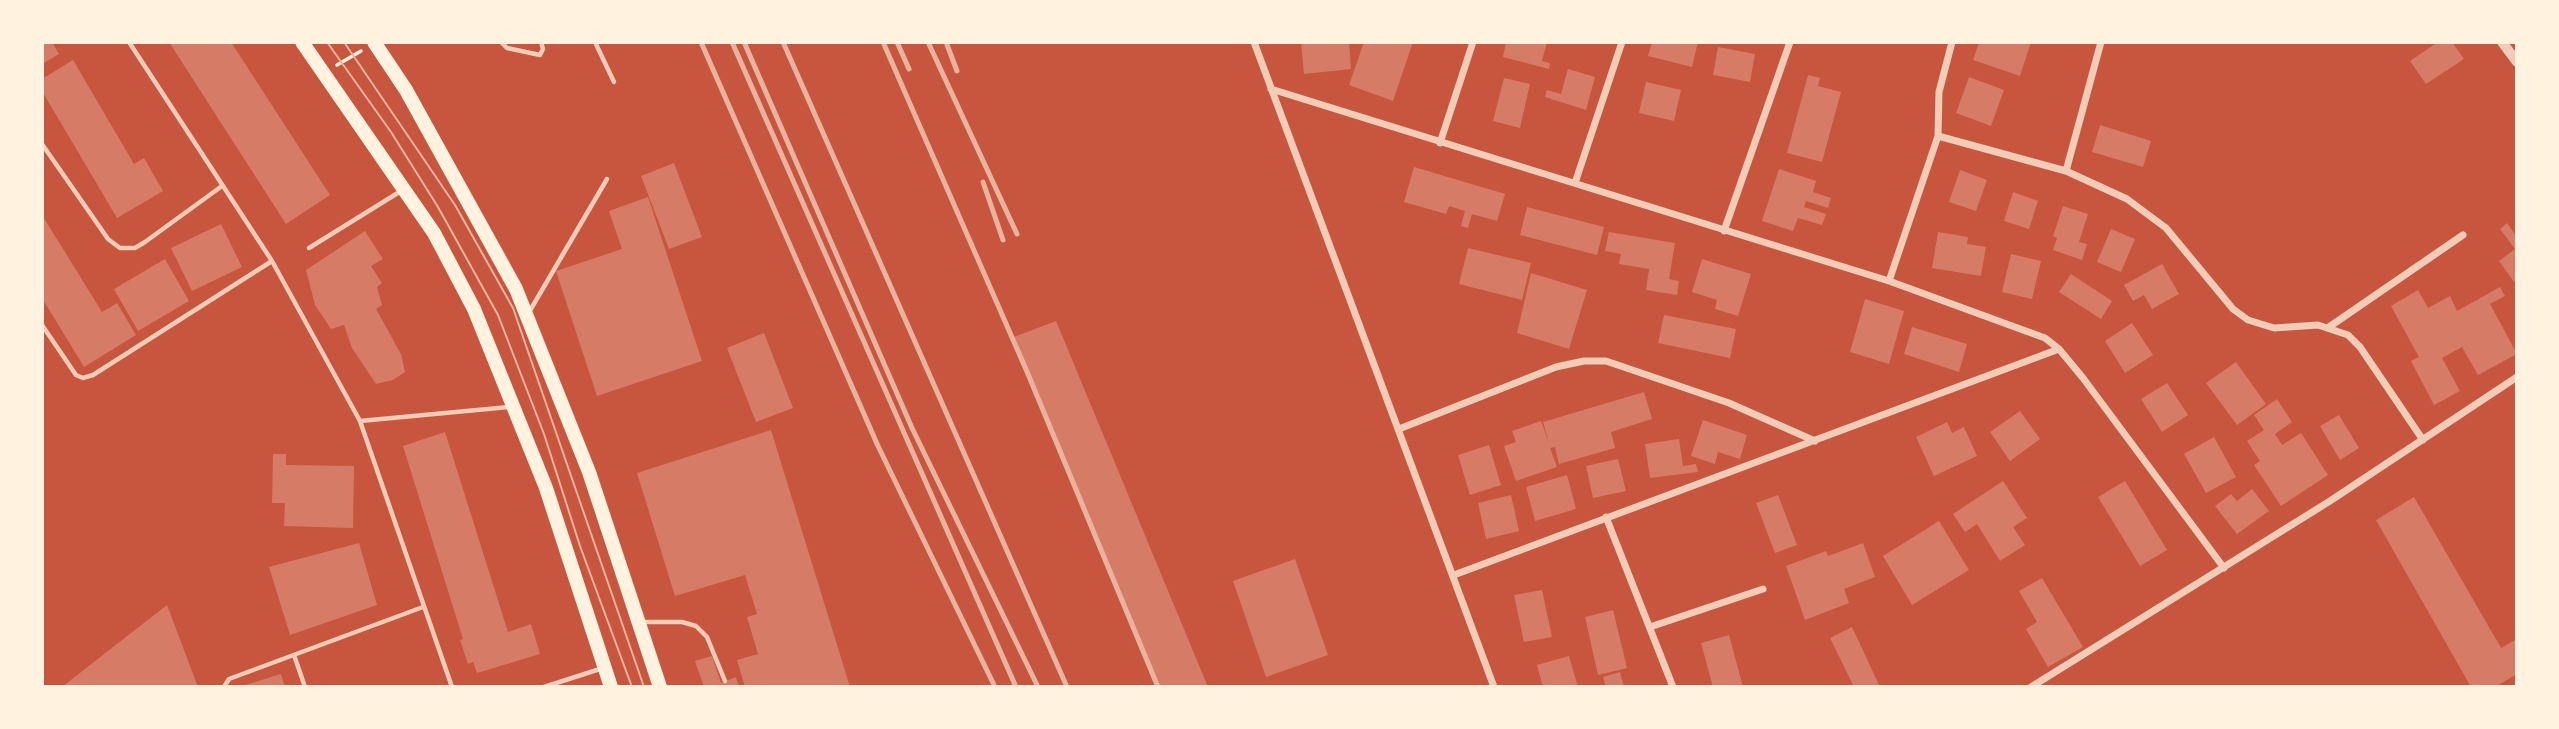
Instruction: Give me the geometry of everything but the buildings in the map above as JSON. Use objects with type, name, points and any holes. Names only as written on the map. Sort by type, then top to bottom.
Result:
[{"type":"main road","points":[[302,42],[434,233],[474,309],[546,488],[611,687]]},
{"type":"main road","points":[[374,43],[406,90],[475,211],[527,316],[589,472],[660,687]]},
{"type":"street","points":[[1254,42],[1494,687]]},
{"type":"street","points":[[1440,143],[1473,42]]},
{"type":"street","points":[[1575,183],[1622,42]]},
{"type":"street","points":[[1724,231],[1790,42]]},
{"type":"street","points":[[1889,281],[1938,136],[1939,92],[1952,42]]},
{"type":"street","points":[[2066,171],[2101,42]]},
{"type":"street","points":[[2502,42],[2517,62]]},
{"type":"street","points":[[1271,89],[1889,281],[2032,332],[2059,349],[2224,568]]},
{"type":"street","points":[[1938,136],[2066,171],[2127,199],[2148,213],[2186,251],[2233,309],[2248,320],[2274,328],[2329,327],[2348,335],[2360,347],[2423,440]]},
{"type":"street","points":[[2329,327],[2463,235]]},
{"type":"street","points":[[1454,575],[2059,349]]},
{"type":"street","points":[[1399,429],[1556,367],[1584,360],[1606,360],[1729,402],[1815,441]]},
{"type":"street","points":[[2031,687],[2224,568],[2517,377]]},
{"type":"street","points":[[1606,517],[1673,687]]},
{"type":"street","points":[[1650,627],[1763,589]]},
{"type":"lane","points":[[129,42],[272,261],[360,421],[452,687]]},
{"type":"lane","points":[[501,42],[508,48],[540,55],[543,49],[541,42]]},
{"type":"lane","points":[[595,42],[614,82]]},
{"type":"lane","points":[[42,144],[107,239],[120,248],[135,248],[145,242],[222,186]]},
{"type":"lane","points":[[527,316],[607,179]]},
{"type":"lane","points":[[309,248],[405,189]]},
{"type":"lane","points":[[42,325],[76,375],[83,378],[93,375],[272,261]]},
{"type":"lane","points":[[360,421],[513,407]]},
{"type":"lane","points":[[224,687],[229,679],[423,607]]},
{"type":"lane","points":[[639,622],[682,622],[696,626],[707,637],[725,681]]},
{"type":"lane","points":[[294,655],[305,687]]},
{"type":"lane","points":[[544,687],[605,667]]},
{"type":"path","points":[[323,73],[374,43]]},
{"type":"tram line","points":[[327,42],[391,132],[438,207],[498,315],[544,434],[580,546],[632,687]]},
{"type":"tram line","points":[[344,42],[455,205],[513,308],[644,687]]},
{"type":"railway","points":[[701,42],[878,446],[995,687]]},
{"type":"railway","points":[[732,42],[1016,687]]},
{"type":"railway","points":[[744,42],[912,428],[1038,687]]},
{"type":"railway","points":[[783,42],[1067,687]]},
{"type":"railway","points":[[883,42],[1028,374],[1158,687]]},
{"type":"railway","points":[[897,42],[909,69]]},
{"type":"railway","points":[[928,42],[1017,234]]},
{"type":"railway","points":[[946,42],[957,71]]},
{"type":"railway","points":[[983,182],[1003,240]]}]
